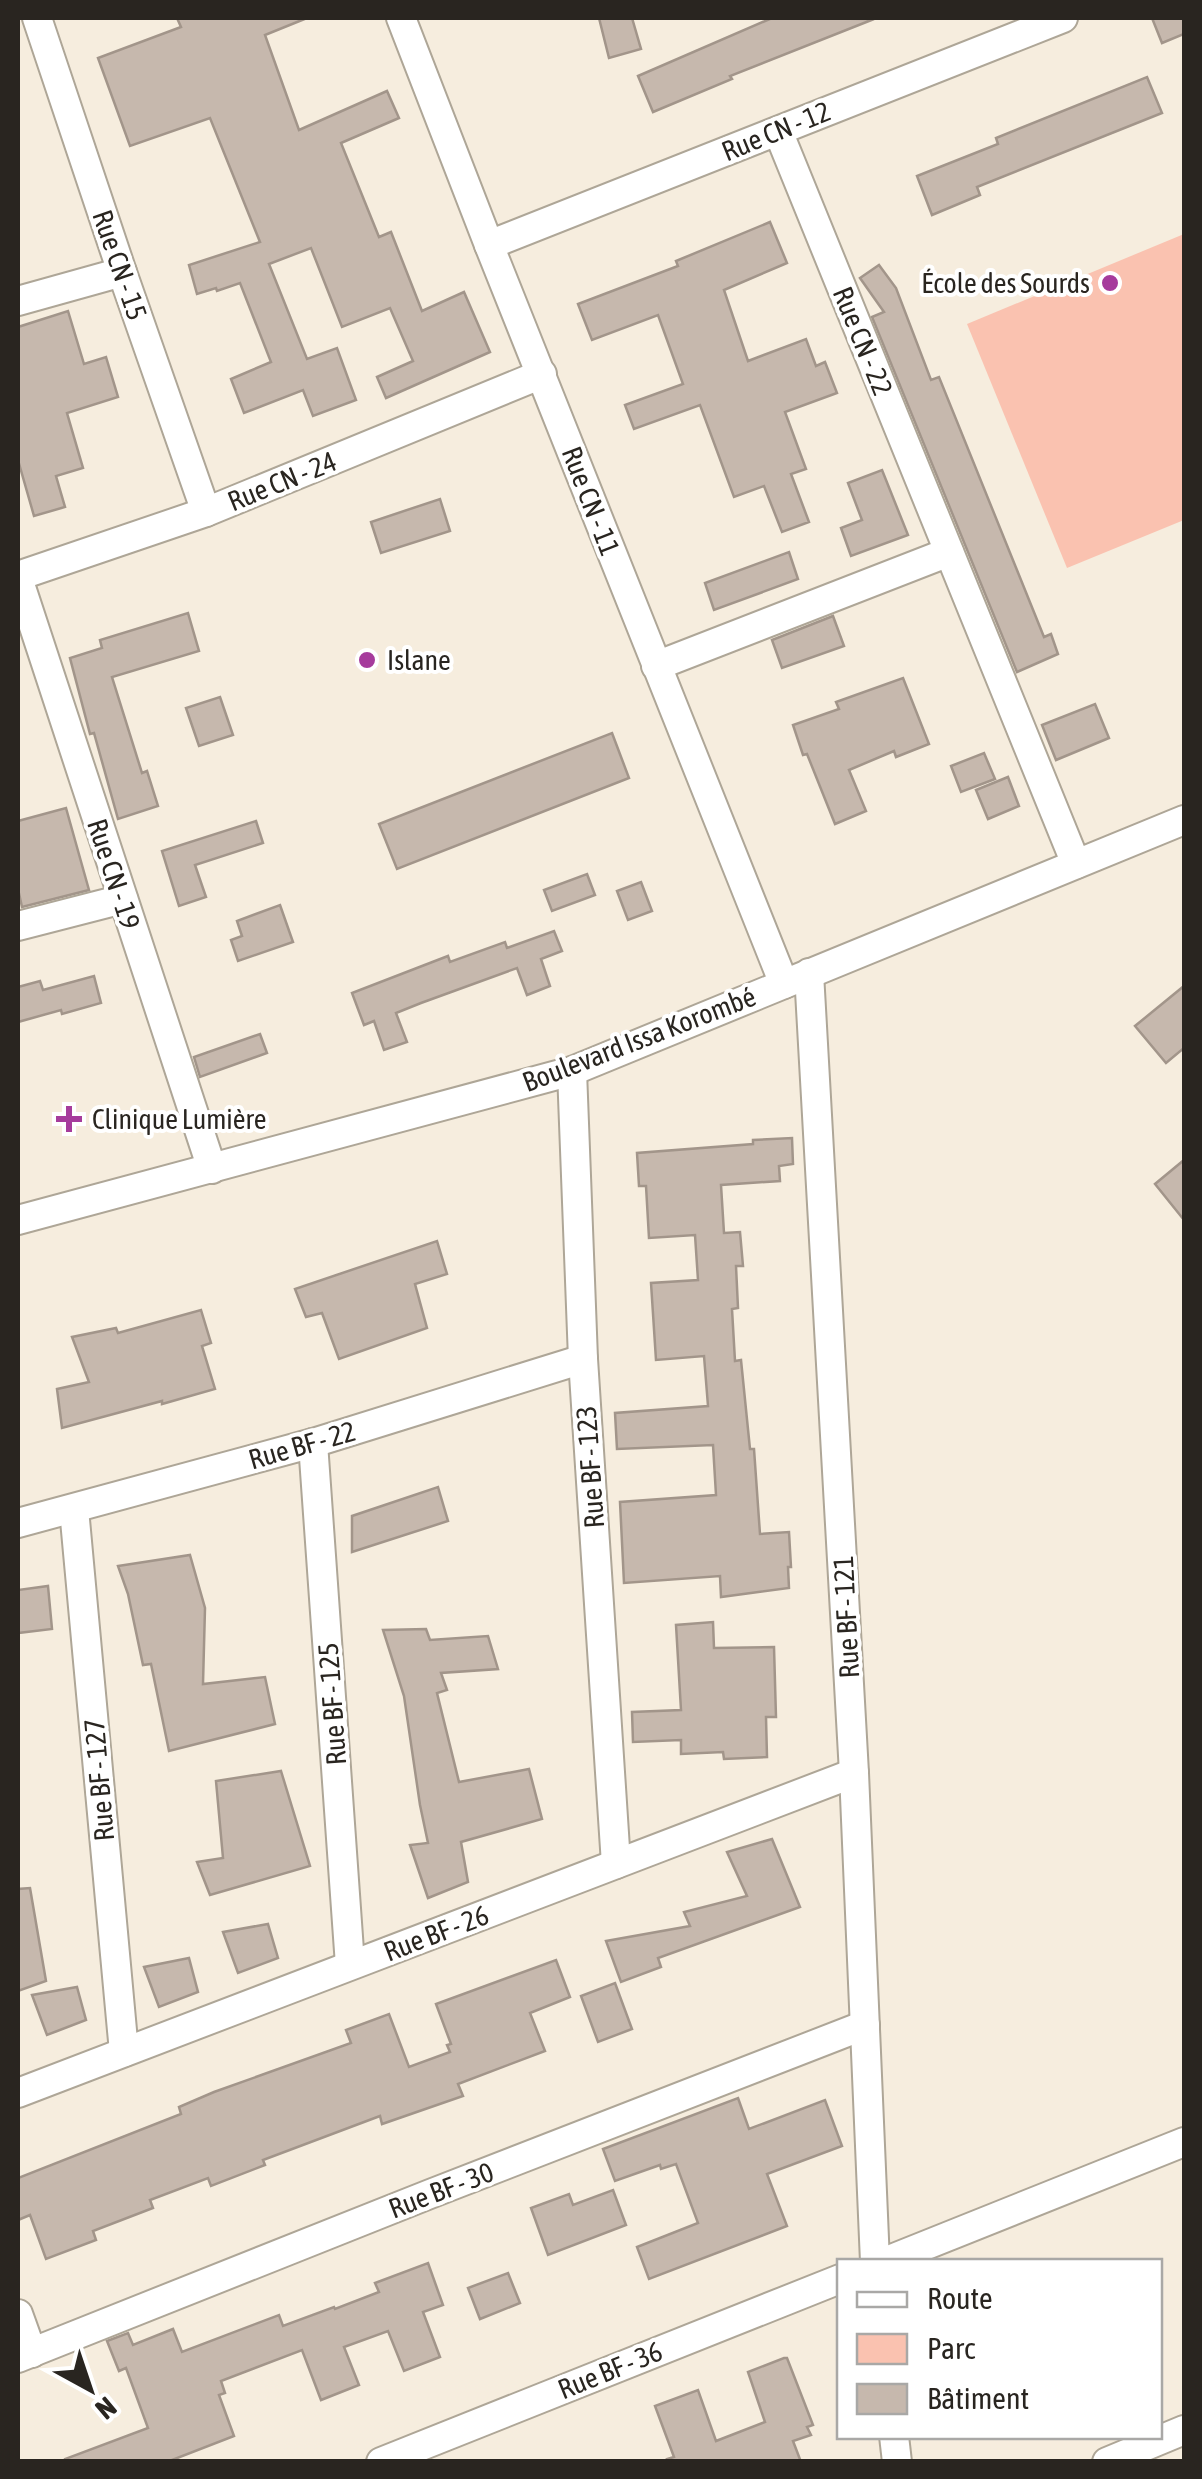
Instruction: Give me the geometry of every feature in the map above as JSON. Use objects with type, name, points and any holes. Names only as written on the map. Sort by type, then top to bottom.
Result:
[{"type":"street","name":"Rue CN - 15","points":[[37,18],[206,512]]},
{"type":"street","name":"Rue CN - 11","points":[[401,18],[656,666],[796,979]]},
{"type":"street","name":"Rue CN - 12","points":[[489,245],[1063,18]]},
{"type":"street","name":"Rue CN - 22","points":[[778,130],[1076,864]]},
{"type":"street","points":[[18,301],[122,272]]},
{"type":"street","name":"Rue CN - 24","points":[[18,577],[206,512],[542,374]]},
{"type":"street","points":[[656,666],[949,552]]},
{"type":"street","name":"Rue CN - 19","points":[[18,577],[212,1169]]},
{"type":"street","name":"Boulevard Issa Korombé","points":[[18,1220],[572,1070],[1184,820]]},
{"type":"street","points":[[18,926],[122,899]]},
{"type":"street","name":"Rue BF - 121","points":[[796,979],[854,1772],[875,2259]]},
{"type":"street","name":"Rue BF - 123","points":[[572,1070],[584,1359],[616,1864]]},
{"type":"street","name":"Rue BF - 22","points":[[18,1523],[313,1443],[584,1359]]},
{"type":"street","name":"Rue BF - 125","points":[[313,1443],[350,1965]]},
{"type":"street","name":"Rue BF - 127","points":[[74,1509],[124,2052]]},
{"type":"street","name":"Rue BF - 26","points":[[18,2092],[854,1772]]},
{"type":"street","name":"Rue BF - 30","points":[[24,2356],[865,2026]]},
{"type":"street","points":[[892,2259],[1184,2142]]},
{"type":"street","name":"Rue BF - 36","points":[[381,2462],[837,2280]]},
{"type":"street","points":[[18,2314],[24,2356]]},
{"type":"street","points":[[1120,2459],[1184,2430]]},
{"type":"green space","points":[[1184,234],[1184,520],[1067,568],[967,324]]},
{"type":"building","points":[[177,18],[307,18],[265,35],[299,130],[387,91],[399,118],[341,143],[379,237],[391,232],[422,311],[464,292],[490,352],[386,398],[377,377],[413,361],[390,308],[342,327],[311,248],[269,264],[307,359],[337,348],[356,400],[313,416],[303,390],[244,413],[231,379],[271,362],[240,283],[197,294],[189,265],[260,242],[210,118],[130,146],[98,58],[181,27]]},
{"type":"building","points":[[599,18],[632,18],[641,49],[609,58]]},
{"type":"building","points":[[772,18],[874,19],[730,76],[732,79],[653,112],[638,76]]},
{"type":"building","points":[[1152,18],[1184,18],[1184,34],[1162,43]]},
{"type":"building","points":[[1147,77],[1162,113],[977,187],[980,195],[932,215],[917,176],[998,144],[996,138]]},
{"type":"building","points":[[770,222],[787,263],[724,290],[748,361],[806,339],[816,366],[825,362],[837,393],[785,412],[806,469],[791,474],[809,522],[782,532],[764,486],[734,497],[700,405],[634,429],[625,405],[683,384],[658,315],[592,340],[578,304],[678,266],[676,261]]},
{"type":"building","points":[[879,265],[896,288],[931,380],[939,377],[1044,637],[1051,634],[1058,654],[1017,672],[872,317],[884,312],[860,278]]},
{"type":"building","points":[[68,311],[84,364],[106,357],[118,397],[67,413],[83,468],[56,476],[65,507],[34,516],[18,460],[18,327]]},
{"type":"building","points":[[882,470],[908,535],[851,556],[841,528],[862,520],[848,483]]},
{"type":"building","points":[[440,499],[450,531],[381,553],[371,522]]},
{"type":"building","points":[[789,552],[798,579],[714,610],[705,583]]},
{"type":"building","points":[[188,613],[199,651],[112,677],[142,773],[147,771],[158,806],[118,819],[70,658],[102,648],[100,640]]},
{"type":"building","points":[[833,616],[844,646],[782,668],[772,640]]},
{"type":"building","points":[[903,678],[929,744],[896,757],[894,751],[849,770],[866,811],[835,824],[793,725],[839,709],[836,702]]},
{"type":"building","points":[[220,697],[233,735],[199,746],[186,708]]},
{"type":"building","points":[[1095,704],[1109,738],[1056,760],[1042,725]]},
{"type":"building","points":[[612,733],[629,778],[397,869],[379,824]]},
{"type":"building","points":[[984,753],[995,779],[961,792],[951,766]]},
{"type":"building","points":[[1008,777],[1019,806],[988,819],[976,790]]},
{"type":"building","points":[[66,808],[89,890],[22,907],[18,889],[18,821]]},
{"type":"building","points":[[256,821],[263,843],[195,865],[206,897],[179,906],[162,851]]},
{"type":"building","points":[[587,874],[595,895],[552,911],[544,890]]},
{"type":"building","points":[[641,882],[652,911],[628,920],[617,891]]},
{"type":"building","points":[[280,905],[293,942],[238,961],[231,940],[242,936],[237,921]]},
{"type":"building","points":[[554,931],[562,951],[541,959],[550,986],[527,995],[517,968],[421,1003],[396,1013],[407,1042],[384,1050],[374,1021],[364,1025],[352,993],[448,956],[450,962],[505,942],[507,948]]},
{"type":"building","points":[[94,976],[101,1003],[18,1022],[18,987],[40,981],[43,990]]},
{"type":"building","points":[[1184,986],[1184,1048],[1166,1063],[1135,1026]]},
{"type":"building","points":[[260,1034],[267,1053],[200,1077],[194,1057]]},
{"type":"building","points":[[792,1138],[793,1164],[779,1166],[780,1181],[721,1185],[724,1233],[740,1232],[743,1266],[736,1266],[738,1308],[732,1309],[735,1361],[741,1360],[750,1449],[754,1449],[760,1534],[789,1532],[789,1588],[721,1597],[720,1576],[624,1583],[620,1502],[716,1495],[713,1445],[617,1449],[615,1413],[708,1406],[704,1356],[656,1360],[651,1283],[698,1280],[695,1235],[649,1238],[646,1186],[639,1186],[637,1153]]},
{"type":"building","points":[[1184,1160],[1184,1220],[1155,1184]]},
{"type":"building","points":[[437,1241],[447,1274],[415,1284],[427,1328],[339,1359],[322,1313],[306,1317],[295,1289]]},
{"type":"building","points":[[201,1310],[211,1343],[202,1346],[215,1389],[62,1428],[57,1389],[89,1382],[72,1337],[116,1328],[118,1333]]},
{"type":"building","points":[[438,1487],[448,1521],[352,1552],[352,1516]]},
{"type":"building","points":[[190,1555],[205,1608],[203,1684],[265,1677],[275,1724],[169,1751],[151,1664],[143,1665],[118,1566]]},
{"type":"building","points":[[48,1586],[52,1629],[18,1633],[18,1590]]},
{"type":"building","points":[[713,1622],[714,1648],[774,1647],[776,1717],[766,1717],[767,1757],[724,1759],[723,1752],[681,1754],[681,1740],[633,1742],[632,1712],[681,1710],[676,1625]]},
{"type":"building","points":[[426,1629],[430,1640],[488,1636],[498,1669],[441,1673],[447,1690],[437,1693],[459,1782],[529,1769],[542,1819],[461,1842],[468,1882],[428,1898],[410,1845],[428,1843],[404,1696],[383,1630]]},
{"type":"building","points":[[281,1771],[310,1866],[210,1895],[197,1862],[223,1858],[216,1781]]},
{"type":"building","points":[[772,1839],[800,1907],[658,1958],[661,1967],[621,1982],[606,1941],[690,1926],[684,1912],[747,1896],[727,1852]]},
{"type":"building","points":[[30,1888],[46,1981],[18,1991],[18,1889]]},
{"type":"building","points":[[268,1924],[278,1958],[238,1973],[223,1932]]},
{"type":"building","points":[[189,1958],[198,1992],[159,2007],[144,1967]]},
{"type":"building","points":[[556,1960],[570,1997],[530,2013],[545,2051],[458,2084],[463,2096],[382,2124],[380,2116],[263,2160],[265,2165],[211,2186],[208,2178],[150,2200],[153,2208],[93,2231],[96,2240],[46,2259],[30,2215],[18,2220],[18,2178],[181,2114],[179,2107],[214,2092],[351,2043],[346,2030],[389,2014],[409,2067],[450,2052],[447,2045],[451,2044],[436,2004]]},
{"type":"building","points":[[615,1983],[632,2029],[598,2042],[581,1996]]},
{"type":"building","points":[[77,1987],[86,2020],[47,2035],[32,1995]]},
{"type":"building","points":[[738,2098],[749,2129],[825,2100],[842,2146],[767,2174],[787,2226],[649,2279],[637,2247],[698,2223],[676,2164],[661,2169],[660,2165],[615,2181],[603,2149]]},
{"type":"building","points":[[613,2190],[626,2225],[548,2255],[531,2208],[569,2194],[573,2205]]},
{"type":"building","points":[[428,2263],[443,2305],[423,2312],[440,2357],[404,2371],[388,2331],[344,2347],[359,2385],[321,2400],[302,2350],[221,2381],[225,2393],[219,2395],[234,2436],[167,2462],[65,2462],[148,2428],[126,2368],[119,2371],[107,2341],[128,2333],[133,2345],[173,2329],[182,2352],[279,2315],[283,2326],[335,2309],[379,2292],[375,2283]]},
{"type":"building","points":[[508,2273],[520,2303],[480,2319],[468,2288]]},
{"type":"building","points":[[784,2358],[813,2425],[807,2427],[811,2435],[793,2441],[801,2462],[668,2462],[674,2457],[655,2406],[698,2390],[716,2441],[765,2422],[748,2372]]},
{"type":"place","name":"École des Sourds","points":[[1110,283]]},
{"type":"place","name":"Islane","points":[[367,660]]},
{"type":"place","name":"Clinique Lumière","points":[[69,1119]]}]
